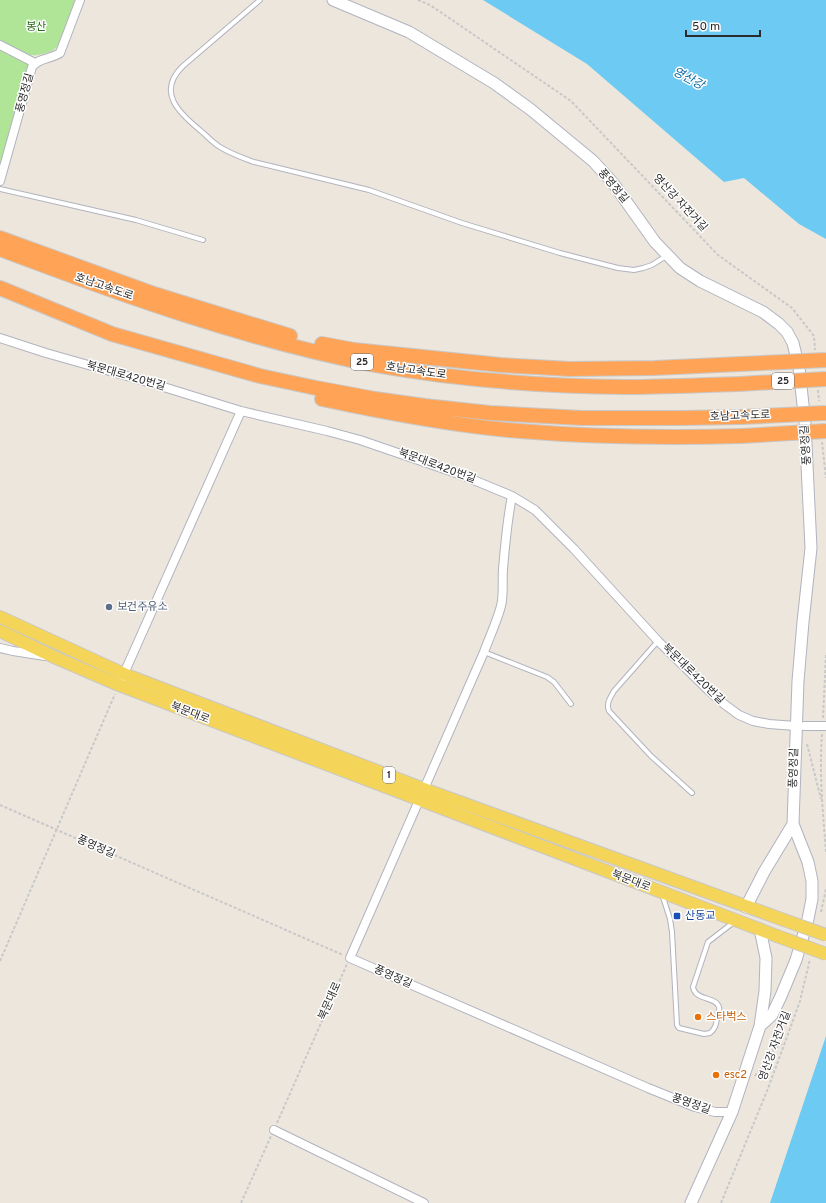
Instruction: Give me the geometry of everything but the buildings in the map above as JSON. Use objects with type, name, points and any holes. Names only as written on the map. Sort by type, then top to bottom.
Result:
[{"type":"highway","points":[[0,238],[154,294],[291,337],[347,349],[501,365],[570,369],[655,368],[740,364],[821,356]]},
{"type":"highway","name":"호남고속도로","points":[[0,249],[110,289],[226,328],[287,345],[376,365],[470,378],[564,386],[627,387],[822,381]]},
{"type":"highway","name":"호남고속도로","points":[[0,288],[112,334],[260,376],[316,388],[425,406],[490,413],[582,418],[682,418],[741,416],[823,410]]},
{"type":"highway","points":[[112,334],[188,364],[250,383],[346,404],[460,424],[519,431],[671,438],[824,435]]},
{"type":"main road","name":"북문대로","points":[[0,617],[124,674],[662,892],[826,954]]},
{"type":"main road","name":"북문대로","points":[[0,631],[119,686],[826,936]]},
{"type":"street","name":"풍영정길","points":[[0,181],[32,67],[34,63],[60,53],[80,0]]},
{"type":"street","name":"풍영정길","points":[[332,0],[409,32],[494,83],[530,109],[593,161],[613,183],[666,256],[680,268],[700,281],[763,312],[787,332],[793,343],[799,368],[805,423],[812,548],[802,622],[800,726],[793,824],[808,862],[812,881],[810,910],[796,960],[782,996],[772,1015],[760,1026],[732,1112],[691,1203]]},
{"type":"street","points":[[0,45],[34,63]]},
{"type":"street","name":"북문대로420번길","points":[[0,338],[242,411],[360,440],[459,474],[512,496],[535,510],[574,549],[658,640],[708,690],[738,715],[753,721],[769,724],[822,727]]},
{"type":"street","points":[[119,686],[242,411]]},
{"type":"street","points":[[350,958],[484,652],[501,605],[506,534],[512,496]]},
{"type":"street","points":[[0,648],[54,657]]},
{"type":"street","points":[[746,907],[764,872],[793,824]]},
{"type":"street","points":[[760,930],[766,958],[760,1026]]},
{"type":"street","name":"풍영정길","points":[[350,958],[695,1107],[715,1112],[732,1112]]},
{"type":"street","points":[[274,1130],[424,1203]]},
{"type":"lane","points":[[260,0],[183,66],[177,72],[172,82],[171,91],[177,109],[184,118],[220,147],[237,156],[254,162],[369,190],[560,253],[618,268],[634,270],[643,268],[652,265],[666,256]]},
{"type":"lane","points":[[0,189],[136,220],[203,240]]},
{"type":"lane","points":[[658,640],[614,691],[609,700],[608,708],[609,711],[651,756],[692,793]]},
{"type":"lane","points":[[484,652],[547,677],[554,682],[571,704]]},
{"type":"lane","points":[[662,892],[670,919],[673,944],[677,1025],[679,1028],[704,1034],[710,1033],[715,1028],[720,1010],[719,1006],[716,1002],[698,995],[694,991],[693,987],[708,942],[737,920]]},
{"type":"path","name":"영산강 자전거길","points":[[418,0],[430,5],[571,101],[718,255],[792,308],[814,336],[821,356]]},
{"type":"path","points":[[822,381],[823,410]]},
{"type":"path","points":[[824,435],[826,478]]},
{"type":"path","points":[[826,655],[820,753],[826,852]]},
{"type":"path","points":[[0,961],[119,686]]},
{"type":"path","points":[[800,726],[806,741],[822,803]]},
{"type":"path","name":"풍영정길","points":[[0,805],[350,958]]},
{"type":"path","points":[[821,912],[826,890]]},
{"type":"path","name":"북문대로","points":[[241,1203],[350,958]]},
{"type":"path","name":"영산강 자전거길","points":[[720,1203],[786,1042],[800,1000],[810,958]]},
{"type":"path","points":[[754,1078],[774,1049],[786,1042]]},
{"type":"green space","name":"봉산","points":[[0,0],[75,0],[65,32],[59,45],[48,53],[31,55],[0,167]]},
{"type":"water","name":"영산강","points":[[483,0],[826,0],[826,239],[799,224],[744,178],[724,182],[587,64]]},
{"type":"water","points":[[826,1036],[826,1203],[770,1203]]},
{"type":"place","name":"보건주유소","points":[[109,607]]},
{"type":"place","name":"산동교","points":[[677,916]]},
{"type":"place","name":"스타벅스","points":[[698,1017]]},
{"type":"place","name":"esc2","points":[[716,1075]]}]
